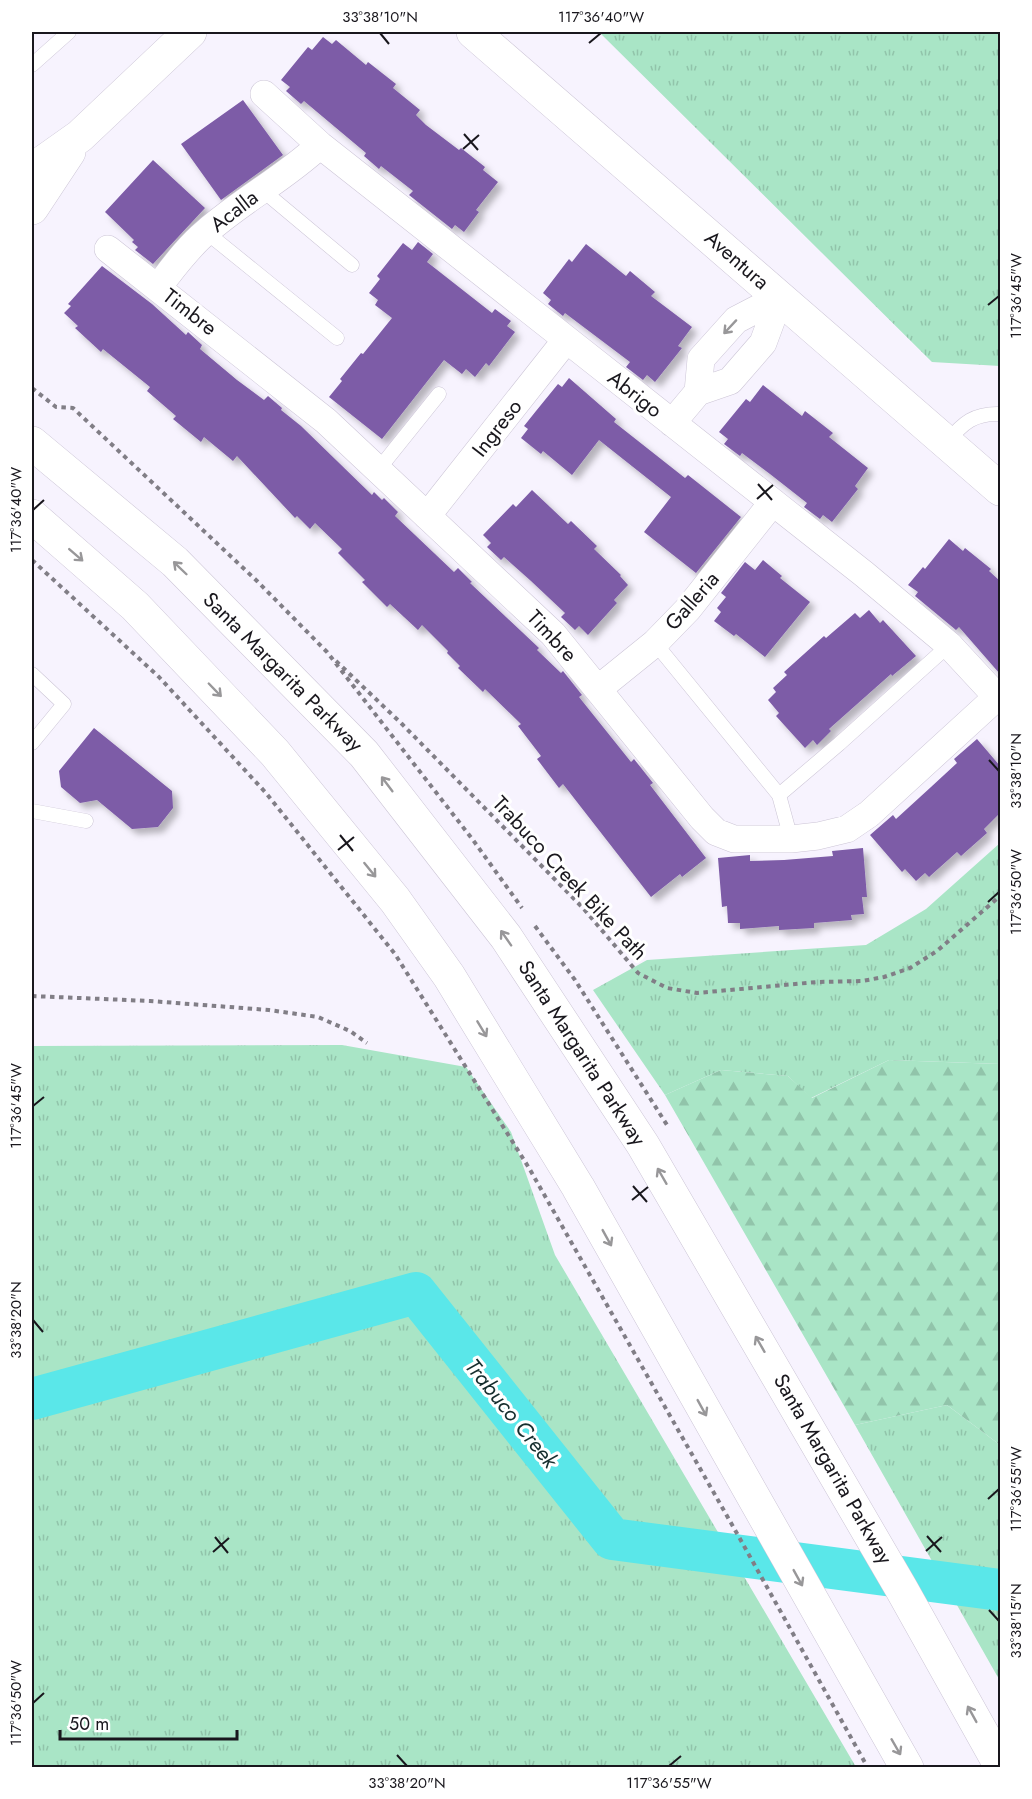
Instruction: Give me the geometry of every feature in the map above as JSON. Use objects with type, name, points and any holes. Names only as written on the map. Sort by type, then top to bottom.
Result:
[{"type":"main road","points":[[32,170],[80,136],[190,32]]},
{"type":"main road","name":"Aventura","points":[[473,32],[1000,489]]},
{"type":"main road","points":[[32,208],[80,136]]},
{"type":"main road","name":"Santa Margarita Parkway","points":[[32,443],[175,562],[364,754],[506,937],[643,1145],[901,1588],[1000,1765]]},
{"type":"main road","points":[[32,516],[135,606],[275,753],[395,900],[449,976],[578,1187],[907,1767]]},
{"type":"street","name":"Abrigo","points":[[264,94],[320,146],[774,502],[949,645],[999,698]]},
{"type":"street","name":"Acalla","points":[[158,287],[186,252],[206,232],[261,189],[302,162],[320,146]]},
{"type":"street","name":"Timbre","points":[[108,249],[326,421],[553,634],[702,818],[716,832],[734,839],[791,839],[847,829],[869,814],[999,698]]},
{"type":"street","points":[[698,392],[701,359],[736,320],[780,297]]},
{"type":"street","points":[[672,423],[698,392],[730,381],[763,343],[780,297]]},
{"type":"street","name":"Ingreso","points":[[427,516],[566,340]]},
{"type":"street","name":"Galleria","points":[[598,689],[655,643],[688,609],[774,502]]},
{"type":"lane","points":[[32,65],[69,32]]},
{"type":"lane","points":[[261,189],[352,265]]},
{"type":"lane","points":[[206,232],[337,338]]},
{"type":"lane","points":[[378,470],[439,394]]},
{"type":"lane","points":[[947,442],[961,425],[970,419],[1000,414]]},
{"type":"lane","points":[[655,643],[779,795],[791,839]]},
{"type":"lane","points":[[779,795],[949,645]]},
{"type":"lane","points":[[32,674],[64,704],[32,743]]},
{"type":"lane","points":[[32,811],[86,821]]},
{"type":"path","points":[[32,560],[159,677],[267,793],[395,954],[529,1168],[868,1767]]},
{"type":"path","name":"Trabuco Creek Bike Path","points":[[327,652],[402,724],[575,900],[638,973],[667,988],[697,993],[817,982],[862,981],[884,977],[910,968],[937,951],[1000,896]]},
{"type":"path","points":[[32,996],[150,1001],[269,1010],[318,1017],[350,1031],[367,1043]]},
{"type":"green space","points":[[599,32],[1000,32],[1000,366],[932,362]]},
{"type":"green space","points":[[1000,843],[1000,1064],[889,1060],[811,1098],[788,1076],[721,1070],[665,1095],[593,990],[647,960],[866,945],[926,909]]},
{"type":"green space","points":[[342,1045],[466,1067],[511,1132],[555,1255],[856,1767],[32,1767],[32,1046]]},
{"type":"green space","points":[[889,1060],[1000,1064],[1000,1445],[947,1405],[855,1425],[665,1095],[721,1070],[788,1076],[812,1098]]},
{"type":"green space","points":[[947,1405],[1000,1445],[1000,1681],[855,1425]]},
{"type":"building","points":[[323,37],[332,44],[336,40],[366,65],[368,62],[396,84],[393,88],[420,110],[416,115],[426,125],[485,167],[483,170],[498,182],[476,210],[479,212],[464,232],[455,225],[452,229],[409,195],[413,191],[381,166],[379,169],[364,156],[366,153],[304,101],[301,104],[286,91],[290,87],[281,80],[308,47],[312,50]]},
{"type":"building","points":[[243,100],[283,155],[221,200],[181,144]]},
{"type":"building","points":[[153,160],[205,208],[153,264],[135,250],[138,247],[132,242],[134,240],[105,212]]},
{"type":"building","points":[[418,242],[433,254],[427,262],[492,313],[495,309],[511,321],[507,326],[515,332],[489,366],[486,363],[475,377],[466,369],[462,374],[444,360],[382,439],[329,397],[342,381],[340,379],[392,318],[375,305],[378,300],[369,293],[380,279],[377,276],[403,243],[412,250]]},
{"type":"building","points":[[586,244],[626,276],[630,271],[655,292],[651,296],[692,327],[678,346],[682,348],[655,382],[647,375],[643,380],[626,367],[630,362],[565,313],[563,316],[548,304],[551,300],[543,293],[569,259],[572,262]]},
{"type":"building","points":[[102,266],[152,304],[186,335],[188,332],[202,345],[200,349],[237,380],[264,400],[268,396],[372,495],[374,492],[382,500],[384,498],[398,512],[395,516],[454,572],[458,568],[472,582],[470,583],[539,648],[537,650],[561,673],[563,671],[582,695],[579,697],[631,762],[634,759],[653,783],[650,785],[706,858],[682,877],[680,874],[651,897],[563,784],[559,788],[537,759],[541,756],[518,726],[521,724],[485,689],[483,692],[458,668],[460,666],[447,653],[448,651],[422,625],[418,630],[390,604],[387,607],[362,582],[365,580],[338,553],[342,549],[315,523],[310,529],[297,516],[295,518],[237,456],[233,461],[204,437],[201,442],[173,419],[176,416],[147,391],[150,387],[103,349],[101,352],[75,328],[78,326],[64,313],[71,306],[68,304]]},
{"type":"building","points":[[569,378],[616,419],[614,422],[685,478],[688,475],[741,517],[696,573],[644,532],[671,497],[599,440],[572,475],[543,451],[541,454],[521,438],[528,429],[524,426],[536,411],[558,384],[562,387]]},
{"type":"building","points":[[763,385],[802,416],[805,411],[833,433],[829,437],[868,468],[855,486],[858,489],[832,522],[823,515],[820,519],[804,507],[807,503],[770,474],[742,453],[740,456],[724,444],[728,439],[719,432],[746,399],[750,402]]},
{"type":"building","points":[[532,490],[568,524],[571,521],[597,546],[594,549],[628,585],[614,600],[617,603],[588,635],[579,626],[575,630],[561,617],[565,613],[504,557],[501,560],[487,547],[491,543],[483,535],[513,504],[516,507]]},
{"type":"building","points":[[949,539],[963,551],[965,548],[991,569],[989,571],[1000,581],[1000,674],[959,627],[956,630],[915,596],[918,592],[908,585],[923,567],[925,569]]},
{"type":"building","points":[[763,560],[782,576],[780,578],[810,602],[765,657],[736,634],[734,636],[714,621],[721,612],[717,608],[726,597],[721,593],[745,562],[755,570]]},
{"type":"building","points":[[869,610],[880,623],[883,620],[916,656],[892,676],[891,674],[829,729],[831,731],[817,745],[813,740],[805,748],[776,716],[779,713],[768,700],[776,692],[773,688],[787,675],[784,672],[824,636],[826,638],[855,613],[860,618]]},
{"type":"building","points":[[94,728],[172,791],[173,808],[158,827],[132,829],[97,800],[80,803],[61,787],[59,771]]},
{"type":"building","points":[[977,739],[1000,766],[1000,813],[984,829],[987,833],[961,856],[957,852],[929,877],[925,873],[916,881],[905,869],[902,872],[870,835],[893,815],[896,819],[957,763],[954,759]]},
{"type":"building","points":[[863,848],[867,897],[862,897],[864,914],[851,915],[852,920],[814,923],[814,928],[779,930],[779,926],[740,929],[740,923],[728,923],[727,906],[722,907],[718,858],[750,855],[750,861],[784,860],[833,856],[832,851]]},
{"type":"waterway","name":"Trabuco Creek","points":[[32,1399],[416,1293],[612,1539],[1000,1590]]}]
